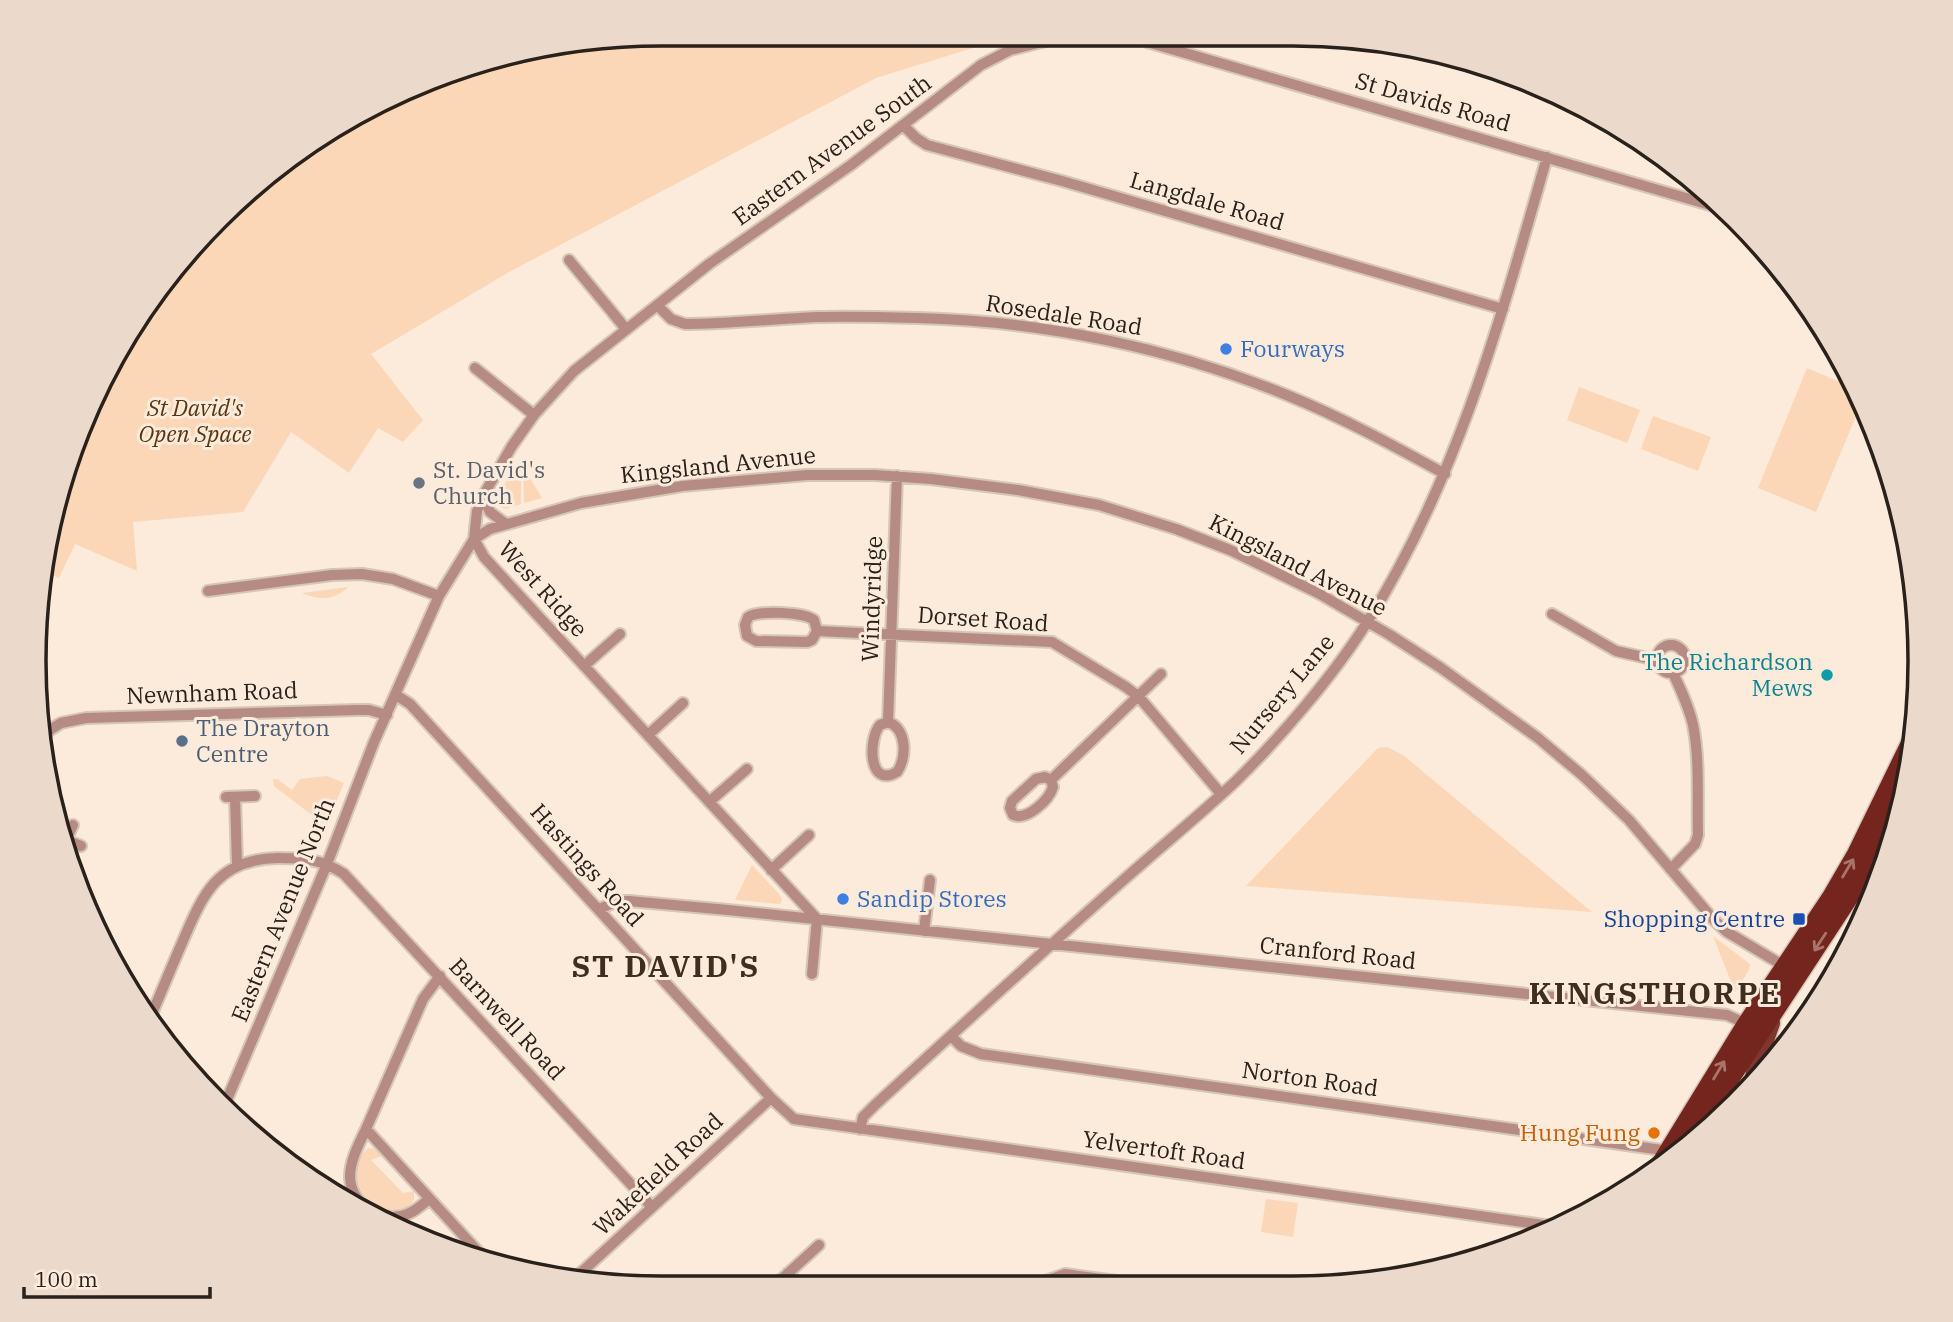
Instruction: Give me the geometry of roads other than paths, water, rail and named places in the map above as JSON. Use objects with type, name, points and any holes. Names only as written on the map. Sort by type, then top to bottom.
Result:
[{"type":"highway","points":[[1720,1103],[1776,1010],[1791,972],[1856,854],[1898,768]]},
{"type":"highway","points":[[1673,1144],[1746,1024],[1791,972],[1870,864],[1879,846]]},
{"type":"main road","points":[[1757,1065],[1776,1010]]},
{"type":"main road","points":[[1703,1096],[1708,1114]]},
{"type":"street","name":"Eastern Avenue South","points":[[474,539],[477,511],[483,496],[512,446],[534,415],[574,371],[720,256],[904,127],[981,65],[1010,50],[1026,46]]},
{"type":"street","name":"St Davids Road","points":[[1161,46],[1703,203]]},
{"type":"street","name":"Langdale Road","points":[[904,127],[928,145],[1075,184],[1503,309]]},
{"type":"street","name":"Nursery Lane","points":[[860,1129],[866,1114],[1221,794],[1275,739],[1325,679],[1368,621],[1405,558],[1445,474],[1480,384],[1547,157]]},
{"type":"street","points":[[569,260],[626,329]]},
{"type":"street","name":"Rosedale Road","points":[[657,305],[671,319],[685,324],[818,317],[922,318],[1032,328],[1140,348],[1239,377],[1289,396],[1349,423],[1445,474]]},
{"type":"street","points":[[475,368],[534,415]]},
{"type":"street","name":"Kingsland Avenue","points":[[474,539],[490,528],[581,503],[693,485],[807,475],[897,476],[1018,491],[1123,511],[1230,550],[1318,593],[1368,621],[1441,668],[1538,738],[1582,775],[1620,811],[1720,925],[1791,972]]},
{"type":"street","name":"Windyridge","points":[[888,722],[897,476]]},
{"type":"street","points":[[483,496],[490,512],[506,524]]},
{"type":"street","name":"Eastern Avenue North","points":[[228,1098],[327,864],[356,787],[439,596],[474,539]]},
{"type":"street","name":"West Ridge","points":[[474,539],[484,557],[817,919]]},
{"type":"street","points":[[208,591],[332,575],[362,574],[393,579],[439,596]]},
{"type":"street","points":[[757,613],[805,615],[814,621],[817,631],[812,640],[807,642],[756,641],[747,636],[745,625],[748,617],[757,613]]},
{"type":"street","points":[[1552,614],[1616,650],[1656,660],[1664,672],[1673,674]]},
{"type":"street","name":"Dorset Road","points":[[817,631],[1052,642],[1139,697],[1221,794]]},
{"type":"street","name":"West Ridge","points":[[584,666],[621,634]]},
{"type":"street","points":[[1656,660],[1663,647],[1672,645],[1680,648],[1685,656],[1684,665],[1673,674]]},
{"type":"street","points":[[1051,780],[1161,674]]},
{"type":"street","points":[[1671,869],[1695,844],[1698,835],[1693,726],[1673,674]]},
{"type":"street","name":"Hastings Road","points":[[396,695],[418,712],[771,1098]]},
{"type":"street","points":[[648,735],[683,702]]},
{"type":"street","name":"Newnham Road","points":[[50,731],[61,723],[86,718],[357,710],[387,715]]},
{"type":"street","name":"Windyridge","points":[[888,722],[896,726],[902,734],[902,762],[897,772],[886,776],[879,774],[874,767],[874,736],[880,725],[888,722]]},
{"type":"street","points":[[709,803],[747,769]]},
{"type":"street","points":[[237,865],[231,797],[255,796]]},
{"type":"street","points":[[70,832],[73,825]]},
{"type":"street","points":[[771,870],[809,835]]},
{"type":"street","points":[[73,843],[81,846]]},
{"type":"street","points":[[154,1009],[198,905],[214,882],[237,865],[256,859],[306,858],[327,864]]},
{"type":"street","name":"Barnwell Road","points":[[327,864],[344,874],[652,1208]]},
{"type":"street","points":[[924,931],[930,880]]},
{"type":"street","name":"Cranford Road","points":[[599,909],[618,901],[629,901],[817,919],[1718,1014],[1746,1024]]},
{"type":"street","points":[[812,974],[817,919]]},
{"type":"street","points":[[356,1196],[350,1174],[353,1160],[423,999],[439,976]]},
{"type":"street","name":"Norton Road","points":[[951,1036],[961,1046],[981,1054],[1665,1150]]},
{"type":"street","name":"Yelvertoft Road","points":[[771,1098],[794,1119],[1540,1224]]},
{"type":"street","name":"Wakefield Road","points":[[583,1271],[771,1098]]},
{"type":"street","points":[[366,1129],[474,1247]]},
{"type":"street","points":[[397,1217],[414,1211],[429,1199]]},
{"type":"street","points":[[785,1276],[819,1245]]},
{"type":"street","points":[[1060,1276],[1080,1276]]},
{"type":"place","name":"Fourways","points":[[1226,349]]},
{"type":"place","name":"St. David's Church","points":[[419,483]]},
{"type":"place","name":"The Richardson Mews","points":[[1827,675]]},
{"type":"place","name":"The Drayton Centre","points":[[182,741]]},
{"type":"place","name":"Sandip Stores","points":[[843,899]]},
{"type":"place","name":"Shopping Centre","points":[[1799,919]]},
{"type":"place","name":"Hung Fung","points":[[1654,1133]]},
{"type":"district","name":"ST DAVID'S","points":[[666,967]]},
{"type":"district","name":"KINGSTHORPE","points":[[1655,994]]},
{"type":"park label","name":"St David's Open Space","points":[[195,421]]}]
